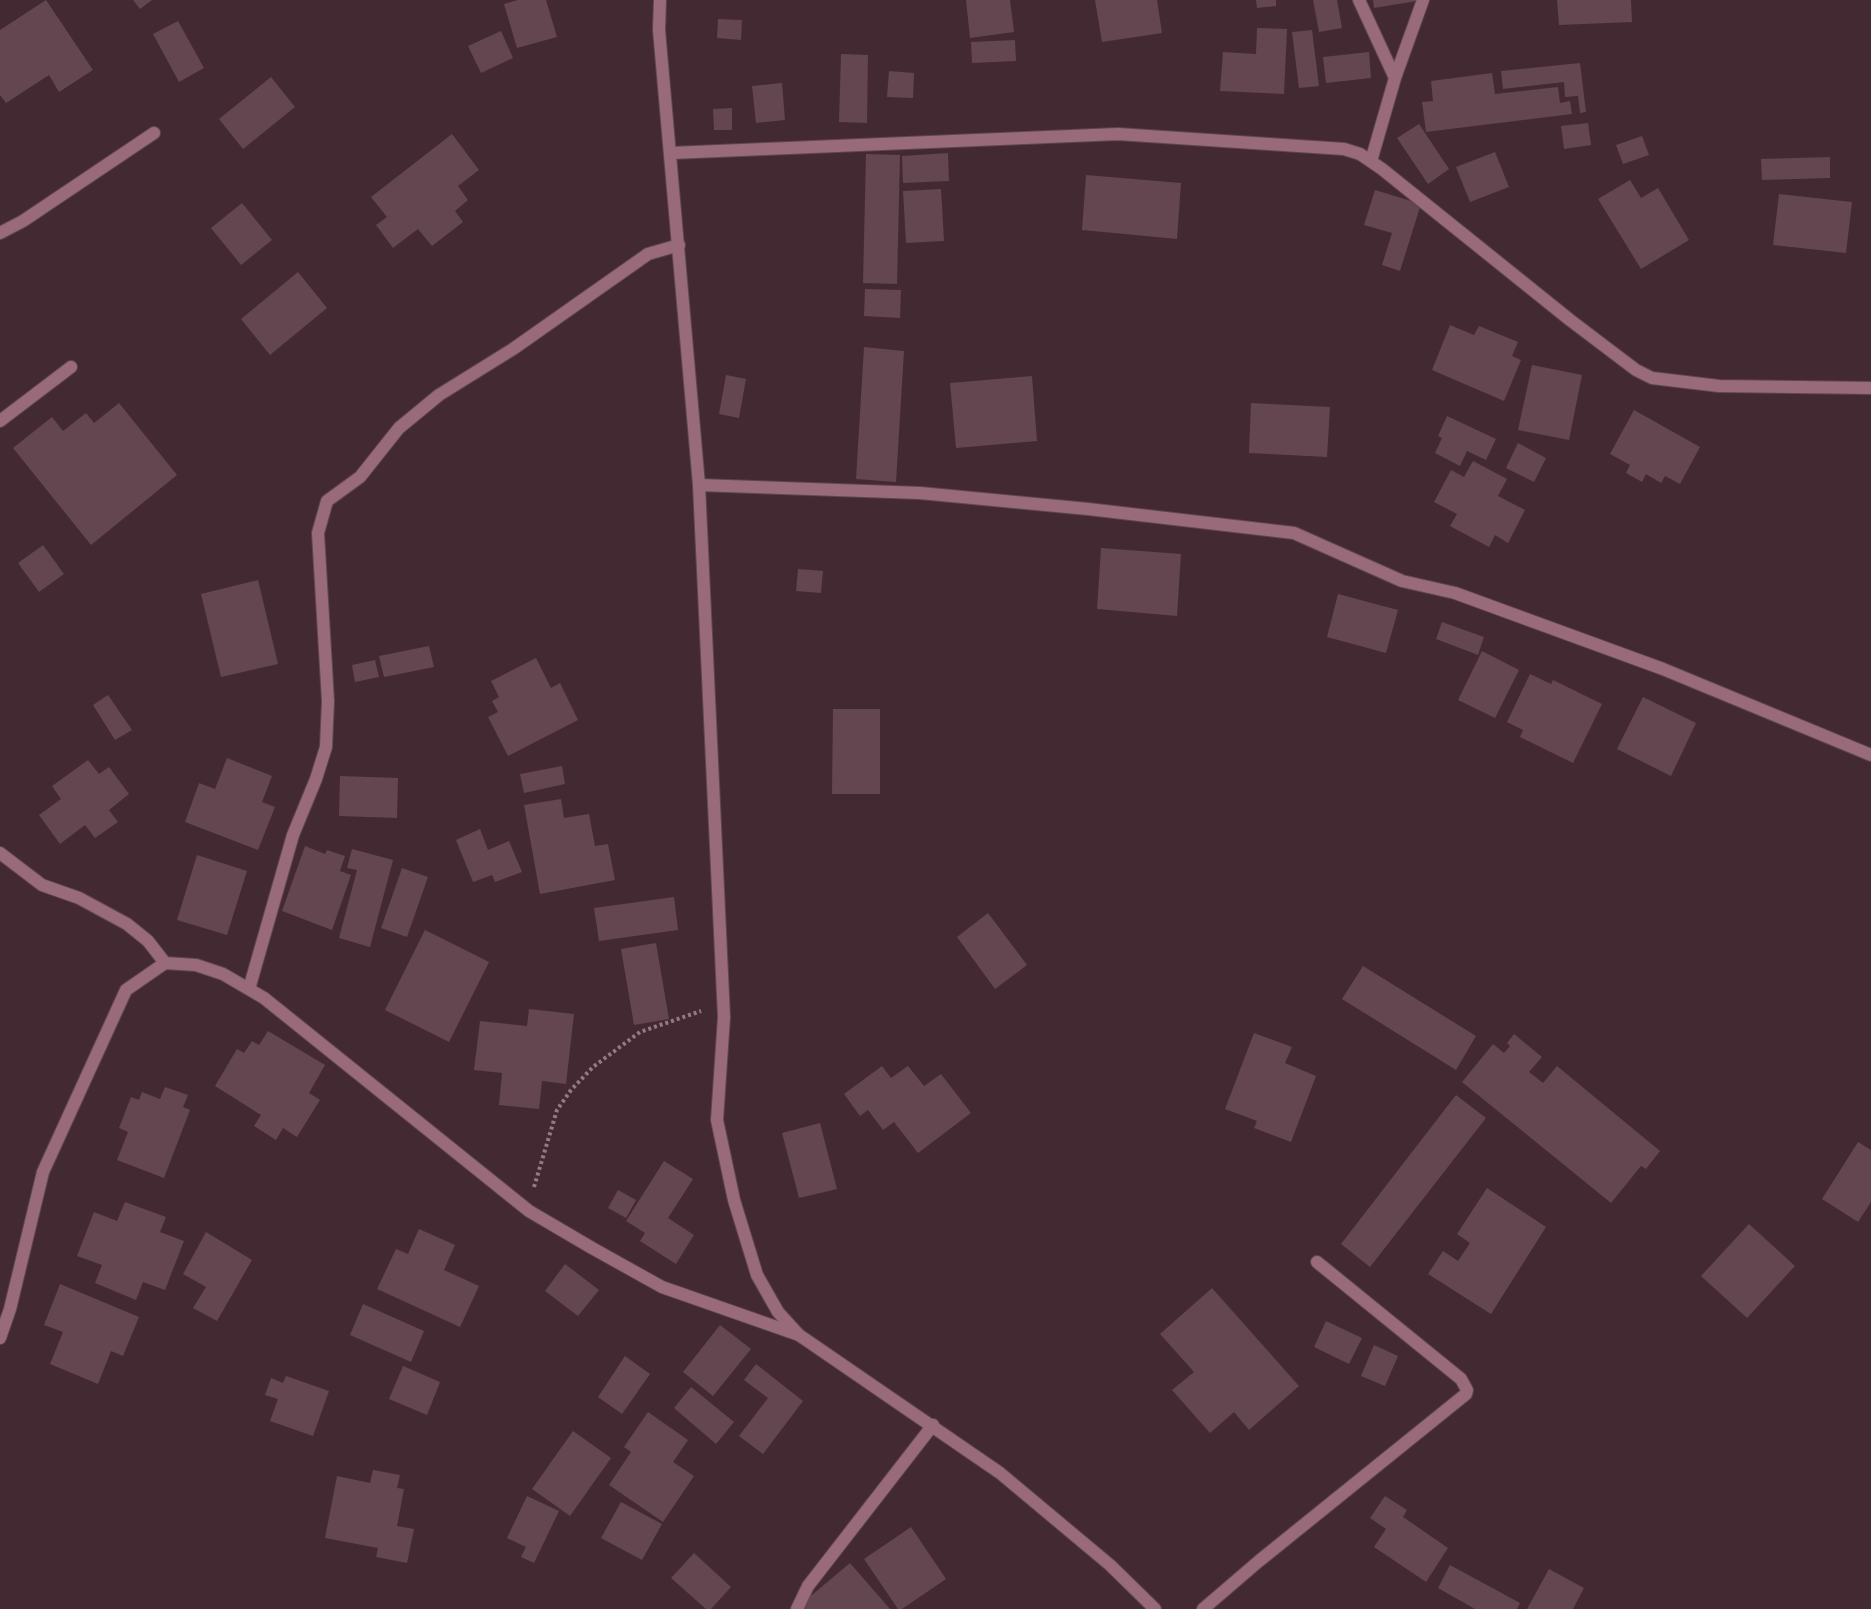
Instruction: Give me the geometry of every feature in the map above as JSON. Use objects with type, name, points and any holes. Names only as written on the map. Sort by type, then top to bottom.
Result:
[{"type":"street","points":[[660,0],[659,30],[680,244],[699,485],[723,1003],[717,1120],[734,1200],[757,1275],[778,1312],[799,1335],[933,1425],[1010,1481],[1110,1565],[1155,1609]]},
{"type":"street","points":[[1359,0],[1395,78]]},
{"type":"street","points":[[1371,161],[1395,78],[1423,0]]},
{"type":"street","points":[[0,233],[23,221],[154,133]]},
{"type":"street","points":[[671,153],[1118,134],[1344,149],[1371,161],[1570,320],[1636,370],[1652,378],[1719,386],[1871,388]]},
{"type":"street","points":[[249,989],[293,835],[316,779],[326,747],[328,701],[318,533],[327,501],[360,477],[399,428],[439,395],[513,349],[648,254],[680,244]]},
{"type":"street","points":[[0,420],[71,367]]},
{"type":"street","points":[[699,485],[920,493],[1088,509],[1294,533],[1402,580],[1455,593],[1663,669],[1871,755]]},
{"type":"street","points":[[0,853],[42,885],[79,898],[127,924],[148,941],[165,963]]},
{"type":"street","points":[[0,1338],[10,1309],[47,1162],[126,990],[165,963],[196,965],[223,975],[264,998],[373,1083],[529,1211],[662,1287],[799,1335]]},
{"type":"street","points":[[1203,1609],[1259,1561],[1467,1394],[1461,1379],[1317,1262]]},
{"type":"street","points":[[797,1609],[808,1586],[933,1425]]},
{"type":"path","points":[[529,1211],[537,1172],[557,1110],[571,1090],[593,1067],[640,1032],[723,1003]]},
{"type":"building","points":[[46,0],[93,70],[59,92],[49,75],[6,103],[0,95],[0,30]]},
{"type":"building","points":[[133,0],[152,0],[140,9]]},
{"type":"building","points":[[518,0],[546,0],[557,37],[517,48],[504,4]]},
{"type":"building","points":[[966,0],[1010,0],[1014,32],[970,38]]},
{"type":"building","points":[[1095,0],[1157,0],[1162,33],[1102,42]]},
{"type":"building","points":[[1256,0],[1276,0],[1276,6],[1257,8]]},
{"type":"building","points":[[1313,0],[1337,0],[1342,28],[1319,32]]},
{"type":"building","points":[[1373,0],[1417,0],[1417,1],[1374,8]]},
{"type":"building","points":[[1557,0],[1631,0],[1632,22],[1559,25]]},
{"type":"building","points":[[718,19],[742,20],[741,40],[717,38]]},
{"type":"building","points":[[178,21],[204,68],[179,82],[153,34]]},
{"type":"building","points":[[1257,28],[1287,29],[1284,94],[1220,91],[1223,52],[1256,54]]},
{"type":"building","points":[[1312,30],[1319,86],[1299,88],[1292,32]]},
{"type":"building","points":[[501,31],[513,58],[481,73],[468,46]]},
{"type":"building","points":[[1015,40],[1016,61],[972,63],[971,42]]},
{"type":"building","points":[[1369,52],[1371,78],[1326,83],[1323,57]]},
{"type":"building","points":[[841,54],[868,55],[867,123],[839,122]]},
{"type":"building","points":[[1580,63],[1586,112],[1580,113],[1578,96],[1565,97],[1564,82],[1503,89],[1501,71]]},
{"type":"building","points":[[889,71],[914,73],[913,98],[887,97]]},
{"type":"building","points":[[1492,73],[1495,94],[1558,87],[1560,103],[1570,101],[1572,114],[1426,132],[1422,102],[1433,101],[1431,81]]},
{"type":"building","points":[[271,77],[295,107],[243,149],[219,119]]},
{"type":"building","points":[[782,83],[785,120],[756,123],[752,86]]},
{"type":"building","points":[[732,108],[732,130],[714,130],[713,109]]},
{"type":"building","points":[[1588,123],[1591,145],[1564,149],[1561,126]]},
{"type":"building","points":[[1419,124],[1449,169],[1428,184],[1397,138]]},
{"type":"building","points":[[452,134],[479,170],[458,186],[468,200],[455,211],[463,222],[432,246],[418,229],[393,248],[376,225],[387,217],[371,197]]},
{"type":"building","points":[[1642,136],[1649,155],[1623,164],[1616,145]]},
{"type":"building","points":[[1495,152],[1509,187],[1470,202],[1456,167]]},
{"type":"building","points":[[948,153],[949,181],[903,183],[902,156]]},
{"type":"building","points":[[866,154],[900,155],[897,284],[863,283]]},
{"type":"building","points":[[1830,157],[1830,178],[1762,180],[1761,159]]},
{"type":"building","points":[[1086,175],[1181,183],[1177,239],[1082,230]]},
{"type":"building","points":[[1630,180],[1641,198],[1658,188],[1689,240],[1641,269],[1598,199]]},
{"type":"building","points":[[941,189],[944,241],[906,243],[903,191]]},
{"type":"building","points":[[1375,190],[1421,204],[1400,271],[1382,265],[1392,233],[1364,225]]},
{"type":"building","points":[[1779,194],[1852,202],[1846,253],[1773,245]]},
{"type":"building","points":[[242,203],[272,240],[241,265],[211,228]]},
{"type":"building","points":[[298,272],[327,308],[270,355],[241,319]]},
{"type":"building","points":[[865,289],[901,290],[900,318],[864,316]]},
{"type":"building","points":[[1450,325],[1474,335],[1479,326],[1518,342],[1512,356],[1521,360],[1504,401],[1432,370]]},
{"type":"building","points":[[864,347],[904,351],[896,482],[856,479]]},
{"type":"building","points":[[1532,365],[1582,375],[1569,440],[1518,430]]},
{"type":"building","points":[[726,375],[746,379],[739,418],[719,414]]},
{"type":"building","points":[[1032,376],[1037,441],[956,448],[950,383]]},
{"type":"building","points":[[119,403],[177,475],[91,545],[13,448],[52,417],[63,431],[86,413],[94,423]]},
{"type":"building","points":[[1251,403],[1330,407],[1327,457],[1249,453]]},
{"type":"building","points":[[1634,410],[1700,447],[1680,484],[1665,476],[1661,483],[1646,474],[1642,482],[1626,473],[1630,465],[1610,454]]},
{"type":"building","points":[[1447,416],[1496,439],[1486,460],[1467,451],[1460,466],[1435,453],[1442,438],[1438,436]]},
{"type":"building","points":[[1518,443],[1546,458],[1534,482],[1506,468]]},
{"type":"building","points":[[1473,461],[1507,479],[1498,496],[1525,510],[1508,543],[1495,535],[1489,547],[1450,526],[1457,514],[1434,502],[1451,470],[1464,477]]},
{"type":"building","points":[[43,545],[64,574],[39,592],[18,563]]},
{"type":"building","points":[[1101,548],[1181,554],[1177,616],[1097,609]]},
{"type":"building","points":[[798,569],[823,571],[821,593],[796,591]]},
{"type":"building","points":[[258,580],[278,664],[221,677],[201,594]]},
{"type":"building","points":[[1338,594],[1398,610],[1386,653],[1327,637]]},
{"type":"building","points":[[1442,622],[1484,637],[1478,655],[1436,639]]},
{"type":"building","points":[[429,646],[434,667],[384,677],[379,656]]},
{"type":"building","points":[[1482,651],[1519,670],[1495,718],[1458,700]]},
{"type":"building","points":[[536,658],[551,688],[560,683],[578,720],[508,756],[488,717],[498,712],[492,701],[499,697],[491,681]]},
{"type":"building","points":[[375,660],[379,677],[355,682],[352,665]]},
{"type":"building","points":[[1530,674],[1551,684],[1553,680],[1602,704],[1573,763],[1520,737],[1523,730],[1507,722]]},
{"type":"building","points":[[108,695],[132,730],[115,740],[93,705]]},
{"type":"building","points":[[1643,697],[1696,723],[1671,776],[1617,749]]},
{"type":"building","points":[[833,709],[880,709],[880,794],[832,794]]},
{"type":"building","points":[[227,758],[272,776],[262,802],[275,807],[258,850],[185,822],[199,783],[215,789]]},
{"type":"building","points":[[88,760],[99,774],[109,767],[129,794],[109,810],[118,822],[95,838],[85,825],[60,844],[39,815],[61,799],[52,786]]},
{"type":"building","points":[[562,766],[565,784],[524,793],[520,774]]},
{"type":"building","points":[[340,776],[398,778],[397,818],[339,816]]},
{"type":"building","points":[[561,799],[564,818],[589,814],[595,846],[608,844],[615,880],[540,894],[524,805]]},
{"type":"building","points":[[480,829],[488,850],[509,841],[522,872],[495,882],[492,875],[473,882],[456,840]]},
{"type":"building","points":[[305,846],[325,854],[327,850],[345,856],[340,871],[351,875],[332,930],[282,911]]},
{"type":"building","points":[[352,849],[393,860],[370,947],[339,938],[357,870],[347,868]]},
{"type":"building","points":[[197,855],[247,871],[227,935],[177,920]]},
{"type":"building","points":[[402,868],[428,877],[407,937],[381,928]]},
{"type":"building","points":[[674,897],[678,930],[599,941],[594,908]]},
{"type":"building","points":[[988,913],[1027,965],[995,989],[957,937]]},
{"type":"building","points":[[425,930],[489,962],[449,1042],[385,1010]]},
{"type":"building","points":[[656,943],[669,1019],[634,1025],[621,949]]},
{"type":"building","points":[[1363,966],[1476,1036],[1456,1070],[1342,999]]},
{"type":"building","points":[[529,1009],[574,1014],[566,1084],[542,1081],[539,1109],[499,1105],[502,1073],[474,1070],[480,1021],[527,1026]]},
{"type":"building","points":[[268,1031],[325,1065],[309,1093],[320,1100],[297,1137],[283,1128],[276,1140],[254,1126],[261,1115],[215,1086],[237,1049],[244,1053],[252,1041],[259,1045]]},
{"type":"building","points":[[1254,1033],[1292,1047],[1285,1063],[1316,1076],[1291,1142],[1254,1128],[1257,1121],[1225,1109]]},
{"type":"building","points":[[1514,1034],[1542,1057],[1529,1072],[1543,1083],[1557,1066],[1660,1151],[1646,1169],[1641,1166],[1611,1203],[1462,1082],[1493,1044],[1504,1053],[1510,1046],[1507,1043]]},
{"type":"building","points":[[882,1066],[891,1078],[908,1066],[924,1086],[941,1074],[971,1113],[918,1153],[894,1122],[883,1130],[868,1110],[860,1116],[844,1094]]},
{"type":"building","points":[[165,1087],[188,1095],[183,1107],[190,1110],[164,1178],[117,1160],[128,1132],[119,1128],[131,1097],[139,1100],[142,1092],[160,1099]]},
{"type":"building","points":[[1456,1095],[1486,1118],[1370,1267],[1341,1244]]},
{"type":"building","points":[[820,1123],[837,1189],[799,1198],[782,1133]]},
{"type":"building","points":[[1858,1142],[1871,1150],[1871,1202],[1858,1222],[1822,1199]]},
{"type":"building","points":[[664,1161],[693,1179],[668,1218],[694,1235],[676,1264],[640,1241],[645,1233],[626,1221]]},
{"type":"building","points":[[1487,1188],[1546,1227],[1491,1314],[1428,1274],[1443,1251],[1458,1261],[1470,1243],[1457,1234]]},
{"type":"building","points":[[618,1190],[636,1200],[626,1218],[608,1208]]},
{"type":"building","points":[[125,1202],[166,1217],[160,1232],[184,1241],[165,1290],[143,1282],[136,1300],[95,1283],[102,1265],[77,1256],[94,1212],[117,1221]]},
{"type":"building","points":[[1749,1224],[1795,1266],[1747,1318],[1701,1276]]},
{"type":"building","points":[[419,1229],[455,1245],[444,1270],[479,1286],[460,1327],[377,1289],[396,1249],[408,1254]]},
{"type":"building","points":[[206,1232],[252,1260],[217,1321],[193,1308],[206,1287],[183,1274]]},
{"type":"building","points":[[565,1264],[599,1290],[578,1316],[545,1291]]},
{"type":"building","points":[[60,1284],[139,1317],[123,1356],[111,1351],[98,1384],[50,1364],[63,1332],[44,1325]]},
{"type":"building","points":[[1212,1288],[1299,1386],[1249,1430],[1234,1412],[1210,1433],[1172,1390],[1194,1372],[1160,1334]]},
{"type":"building","points":[[363,1304],[424,1331],[411,1362],[350,1335]]},
{"type":"building","points":[[1326,1321],[1362,1338],[1349,1364],[1314,1347]]},
{"type":"building","points":[[720,1325],[751,1349],[713,1396],[683,1372]]},
{"type":"building","points":[[1374,1345],[1398,1356],[1385,1386],[1361,1376]]},
{"type":"building","points":[[625,1356],[650,1374],[622,1414],[598,1397]]},
{"type":"building","points":[[756,1364],[803,1401],[763,1454],[739,1436],[768,1398],[744,1380]]},
{"type":"building","points":[[403,1366],[440,1382],[427,1415],[389,1399]]},
{"type":"building","points":[[286,1376],[329,1391],[313,1436],[270,1421],[278,1399],[265,1395],[271,1378],[283,1383]]},
{"type":"building","points":[[691,1387],[734,1422],[716,1444],[674,1408]]},
{"type":"building","points":[[648,1412],[688,1440],[673,1462],[694,1476],[663,1522],[609,1485],[631,1452],[624,1447]]},
{"type":"building","points":[[573,1431],[611,1458],[570,1516],[532,1489]]},
{"type":"building","points":[[373,1470],[400,1475],[397,1488],[404,1489],[397,1526],[414,1529],[407,1563],[376,1557],[378,1548],[325,1538],[337,1476],[370,1483]]},
{"type":"building","points":[[527,1496],[559,1511],[534,1563],[521,1557],[526,1547],[507,1538]]},
{"type":"building","points":[[1385,1496],[1407,1510],[1403,1517],[1448,1548],[1426,1582],[1374,1547],[1386,1529],[1370,1518]]},
{"type":"building","points":[[621,1502],[662,1524],[642,1560],[601,1538]]},
{"type":"building","points":[[911,1527],[946,1579],[902,1609],[898,1609],[864,1559]]},
{"type":"building","points":[[694,1553],[731,1587],[711,1609],[706,1609],[671,1578]]},
{"type":"building","points":[[850,1563],[890,1609],[804,1609],[800,1605]]},
{"type":"building","points":[[1450,1565],[1520,1603],[1517,1609],[1475,1609],[1438,1588]]},
{"type":"building","points":[[1549,1569],[1584,1588],[1573,1609],[1527,1609]]}]
